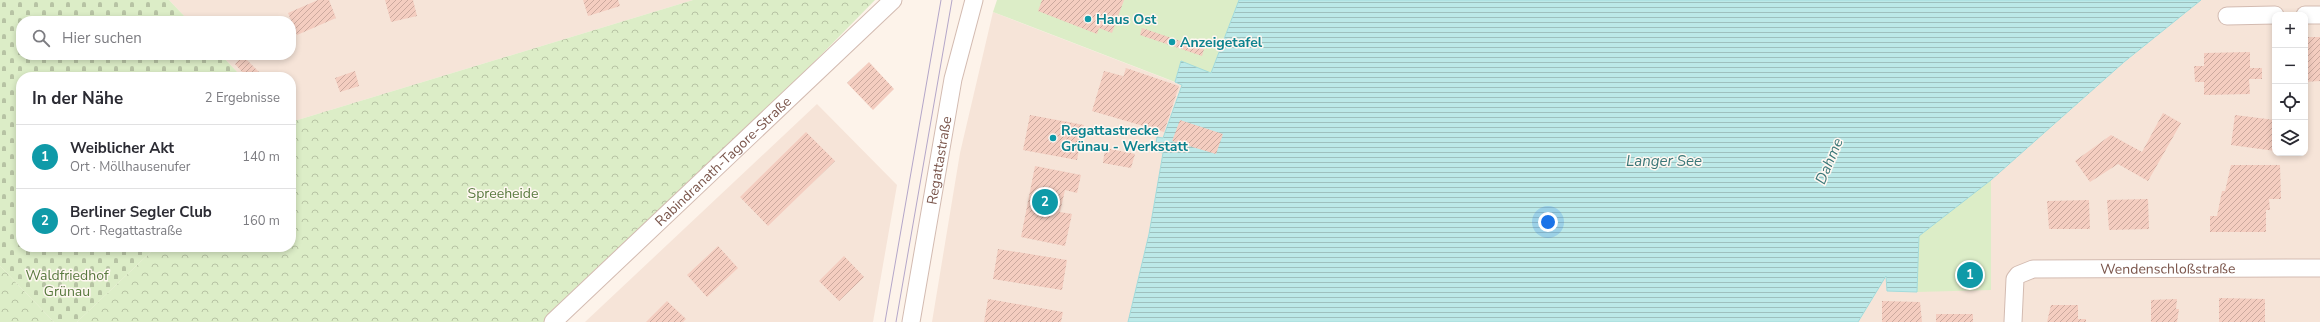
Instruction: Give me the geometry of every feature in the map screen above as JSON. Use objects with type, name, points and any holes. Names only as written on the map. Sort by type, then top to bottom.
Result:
[{"type":"street","name":"Rabindranath-Tagore-Straße","points":[[553,322],[893,0]]},
{"type":"street","name":"Regattastraße","points":[[911,322],[953,79],[974,0]]},
{"type":"street","points":[[2227,16],[2272,15]]},
{"type":"street","points":[[2308,15],[2320,15]]},
{"type":"street","name":"Wendenschloßstraße","points":[[2013,322],[2014,284],[2018,275],[2033,269],[2320,268]]},
{"type":"shaded area","points":[[169,0],[693,0],[296,120],[296,72],[237,72],[226,60],[296,60],[296,16],[184,16]]},
{"type":"shaded area","points":[[2201,0],[2320,0],[2320,322],[1858,322],[1887,275],[1917,292],[1919,236],[1991,180],[2124,62]]},
{"type":"shaded area","points":[[993,12],[1182,85],[1163,138],[1157,137],[1163,153],[1149,234],[1128,322],[932,322],[960,153]]},
{"type":"shaded area","points":[[817,104],[897,185],[873,322],[585,322]]},
{"type":"green space","name":"Waldfriedhof Grünau","points":[[0,0],[169,0],[184,16],[16,16],[16,60],[226,60],[237,72],[16,72],[16,252],[151,252],[77,322],[54,322],[0,266]]},
{"type":"green space","name":"Spreeheide","points":[[693,0],[875,0],[559,322],[77,322],[151,252],[296,252],[296,120]]},
{"type":"green space","points":[[997,0],[1239,0],[1211,73],[1179,67],[1175,82],[993,12]]},
{"type":"green space","points":[[1991,180],[1991,290],[1917,292],[1919,236]]},
{"type":"green space","points":[[0,266],[54,322],[0,322]]},
{"type":"water","name":"Langer See","points":[[1239,0],[2201,0],[2124,62],[1991,180],[1919,236],[1917,292],[1887,291],[1886,276],[1858,322],[1128,322],[1149,234],[1163,153],[1155,151],[1157,137],[1163,138],[1182,85],[1175,82],[1181,61],[1211,73]]},
{"type":"building","points":[[318,0],[329,0],[336,18],[297,35],[296,16],[289,16],[288,13]]},
{"type":"building","points":[[385,0],[413,0],[417,16],[391,22]]},
{"type":"building","points":[[583,0],[618,0],[620,6],[588,16]]},
{"type":"building","name":"Haus Ost","points":[[1042,0],[1124,0],[1112,33],[1099,28],[1097,34],[1038,11]]},
{"type":"building","name":"Anzeigetafel","points":[[1142,28],[1204,49],[1202,56],[1140,35]]},
{"type":"building","points":[[2308,37],[2320,37],[2320,81],[2308,82]]},
{"type":"building","points":[[2250,52],[2250,68],[2262,68],[2262,79],[2249,79],[2250,94],[2204,95],[2204,82],[2195,82],[2194,66],[2204,66],[2204,53]]},
{"type":"building","points":[[239,60],[247,60],[259,72],[242,72],[235,64]]},
{"type":"building","points":[[869,62],[894,89],[873,110],[847,83]]},
{"type":"building","points":[[1126,68],[1179,86],[1164,132],[1092,111],[1104,71],[1123,76],[1120,87]]},
{"type":"building","points":[[355,71],[359,86],[340,92],[335,78]]},
{"type":"building","points":[[2163,113],[2181,123],[2148,181],[2118,164],[2090,182],[2075,161],[2111,135],[2142,152]]},
{"type":"building","name":"Regattastrecke Grünau - Werkstatt","points":[[1030,115],[1084,125],[1077,160],[1023,150]]},
{"type":"building","points":[[2235,115],[2272,120],[2272,151],[2231,145]]},
{"type":"building","points":[[1180,120],[1223,134],[1216,154],[1172,141]]},
{"type":"building","points":[[806,132],[835,161],[768,226],[740,197]]},
{"type":"building","points":[[1105,148],[1135,154],[1131,168],[1103,163]]},
{"type":"building","points":[[2231,165],[2280,165],[2281,199],[2269,199],[2270,210],[2266,210],[2266,232],[2210,232],[2210,216],[2217,216],[2222,191],[2225,191]]},
{"type":"building","points":[[1035,166],[1081,175],[1077,193],[1065,190],[1060,212],[1072,214],[1065,246],[1021,237]]},
{"type":"building","points":[[2148,199],[2149,229],[2109,230],[2107,200]]},
{"type":"building","points":[[2089,200],[2090,229],[2049,229],[2047,201]]},
{"type":"building","points":[[718,246],[738,268],[707,297],[687,275]]},
{"type":"building","points":[[998,249],[1067,260],[1062,290],[993,279]]},
{"type":"building","points":[[844,256],[864,277],[839,301],[819,281]]},
{"type":"building","points":[[2219,298],[2265,299],[2265,322],[2219,322]]},
{"type":"building","points":[[988,299],[1063,312],[1061,322],[984,322]]},
{"type":"building","points":[[2177,299],[2176,309],[2179,309],[2177,322],[2151,322],[2151,300]]},
{"type":"building","points":[[667,301],[686,319],[683,322],[646,322]]},
{"type":"building","points":[[1882,301],[1920,302],[1922,322],[1882,322]]},
{"type":"building","points":[[2051,305],[2078,305],[2078,319],[2086,319],[2086,322],[2047,322]]},
{"type":"building","points":[[1936,314],[1973,314],[1973,322],[1936,322]]},
{"type":"tram line","points":[[885,322],[941,0]]},
{"type":"tram line","points":[[896,322],[952,0]]},
{"type":"place","name":"Haus Ost","points":[[1088,19]]},
{"type":"place","name":"Anzeigetafel","points":[[1172,42]]},
{"type":"place","name":"Regattastrecke Grünau - Werkstatt","points":[[1053,138]]},
{"type":"place","name":"Berliner Segler Club","points":[[1045,202]]},
{"type":"place","name":"Weiblicher Akt","points":[[1970,275]]},
{"type":"water label","name":"Dahme","points":[[1829,161]]}]
